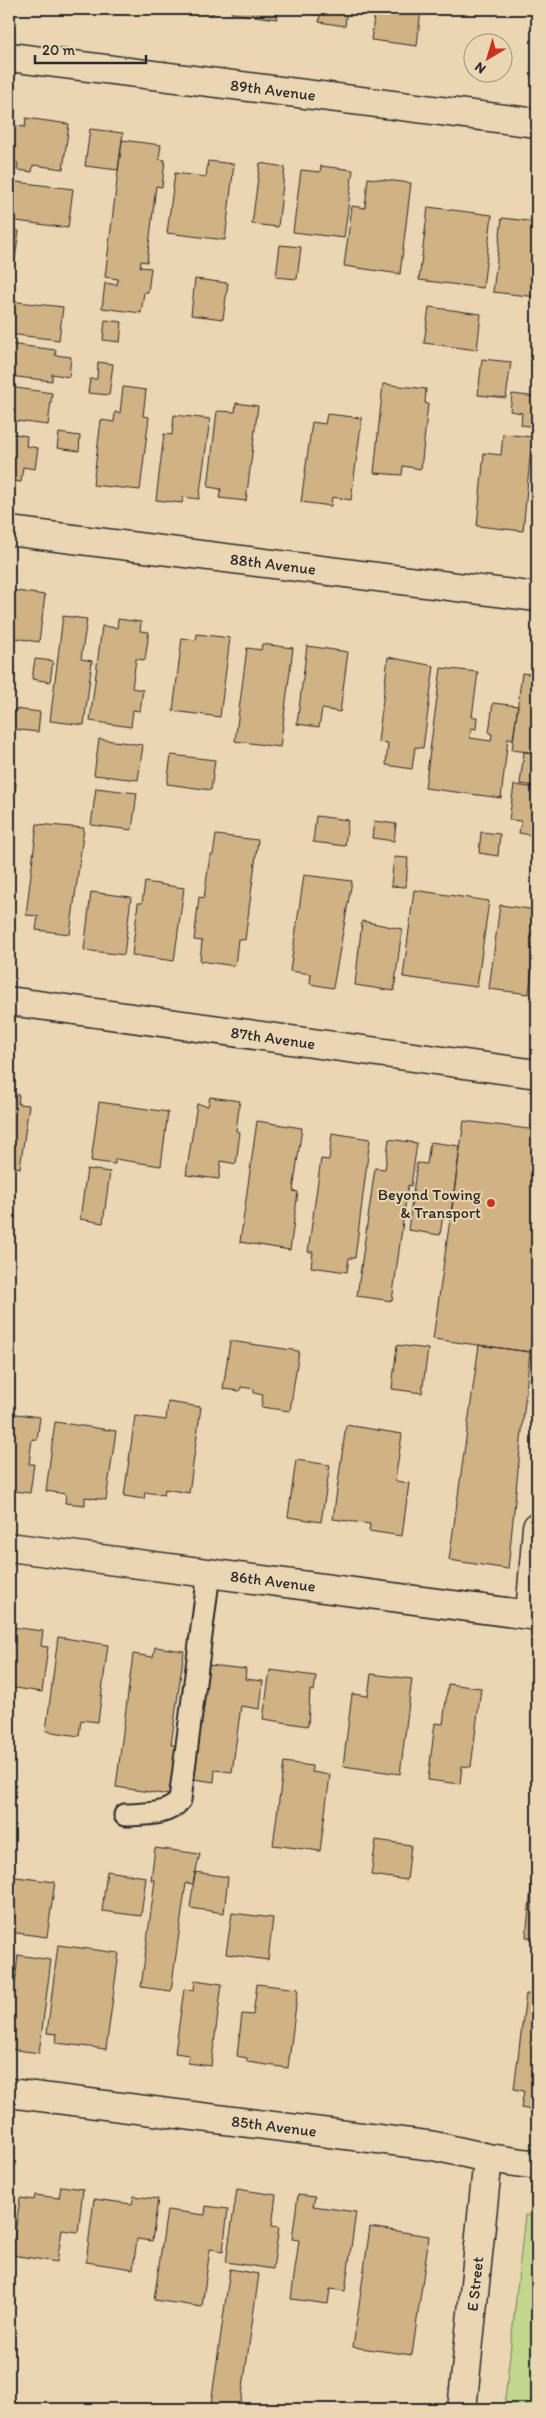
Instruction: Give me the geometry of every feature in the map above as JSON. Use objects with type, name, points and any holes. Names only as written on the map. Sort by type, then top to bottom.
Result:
[{"type":"street","name":"89th Avenue","points":[[9,57],[537,123]]},
{"type":"street","name":"88th Avenue","points":[[9,531],[537,597]]},
{"type":"street","name":"87th Avenue","points":[[9,1001],[537,1074]]},
{"type":"street","points":[[533,1615],[537,1527]]},
{"type":"street","name":"86th Avenue","points":[[9,1547],[533,1615]]},
{"type":"street","name":"85th Avenue","points":[[9,2093],[434,2146],[488,2158],[537,2165]]},
{"type":"street","name":"E Street","points":[[462,2409],[488,2158]]},
{"type":"lane","points":[[125,1815],[157,1814],[175,1807],[180,1800],[209,1573]]},
{"type":"green space","points":[[525,2215],[537,2216],[537,2409],[504,2409]]},
{"type":"building","points":[[173,9],[214,9],[213,15]]},
{"type":"building","points":[[232,9],[278,9],[277,19],[231,13]]},
{"type":"building","points":[[311,9],[347,9],[345,26],[319,22],[320,15],[310,14]]},
{"type":"building","points":[[375,9],[421,9],[417,46],[371,40]]},
{"type":"building","points":[[26,118],[69,124],[63,169],[33,165],[32,172],[17,170],[18,163],[9,162],[9,125],[25,127]]},
{"type":"building","points":[[90,129],[123,133],[118,170],[85,166]]},
{"type":"building","points":[[122,140],[161,145],[159,159],[165,160],[162,187],[156,186],[147,262],[141,261],[140,267],[151,268],[148,292],[144,292],[141,313],[102,308],[105,283],[117,285],[118,279],[105,277]]},
{"type":"building","points":[[208,161],[234,164],[225,240],[167,233],[175,173],[206,177]]},
{"type":"building","points":[[260,163],[285,167],[278,227],[252,224]]},
{"type":"building","points":[[321,166],[353,170],[344,238],[293,232],[301,170],[320,172]]},
{"type":"building","points":[[368,178],[411,183],[400,274],[344,266],[352,206],[365,208]]},
{"type":"building","points":[[9,181],[73,189],[68,228],[9,220]]},
{"type":"building","points":[[428,207],[492,215],[483,288],[419,280]]},
{"type":"building","points":[[502,218],[537,222],[537,297],[493,292]]},
{"type":"building","points":[[9,229],[19,231],[12,281],[9,281]]},
{"type":"building","points":[[280,245],[301,247],[297,279],[276,277]]},
{"type":"building","points":[[195,279],[228,283],[223,319],[191,315]]},
{"type":"building","points":[[9,301],[63,307],[59,340],[9,334]]},
{"type":"building","points":[[429,307],[481,314],[477,350],[424,343]]},
{"type":"building","points":[[105,320],[122,322],[120,342],[103,340]]},
{"type":"building","points":[[9,344],[56,350],[55,355],[71,357],[69,377],[52,374],[52,381],[9,376]]},
{"type":"building","points":[[482,359],[511,362],[506,398],[478,395]]},
{"type":"building","points":[[98,362],[113,364],[109,395],[88,393],[90,379],[97,379]]},
{"type":"building","points":[[383,384],[426,389],[425,403],[428,404],[421,469],[403,466],[402,475],[374,473]]},
{"type":"building","points":[[9,387],[52,393],[48,425],[9,420]]},
{"type":"building","points":[[123,387],[146,390],[143,416],[149,417],[140,490],[93,485],[101,420],[114,422],[115,412],[120,413]]},
{"type":"building","points":[[512,394],[537,397],[537,427],[521,425],[522,413],[510,411]]},
{"type":"building","points":[[236,403],[258,406],[246,501],[219,498],[221,489],[208,487],[217,411],[235,412]]},
{"type":"building","points":[[327,414],[362,418],[351,500],[332,497],[331,506],[301,502],[312,422],[325,424]]},
{"type":"building","points":[[174,415],[210,419],[199,499],[183,497],[182,503],[156,500],[164,434],[172,435]]},
{"type":"building","points":[[9,433],[27,436],[26,446],[38,448],[35,469],[23,467],[21,482],[9,481]]},
{"type":"building","points":[[59,433],[80,436],[79,451],[57,448]]},
{"type":"building","points":[[503,434],[532,437],[523,531],[477,526],[484,453],[501,455]]},
{"type":"building","points":[[9,590],[45,595],[39,642],[9,637]]},
{"type":"building","points":[[63,616],[87,619],[81,659],[92,661],[84,725],[50,721]]},
{"type":"building","points":[[118,619],[141,622],[140,631],[149,632],[145,660],[136,659],[132,688],[143,690],[140,711],[133,710],[131,727],[90,721],[102,626],[117,628]]},
{"type":"building","points":[[197,634],[230,638],[220,717],[173,711],[182,638],[196,640]]},
{"type":"building","points":[[262,644],[293,648],[280,747],[235,741],[247,648],[261,650]]},
{"type":"building","points":[[307,646],[348,652],[340,712],[322,709],[319,727],[297,724]]},
{"type":"building","points":[[388,657],[434,666],[423,748],[415,747],[412,769],[386,765],[388,743],[378,742]]},
{"type":"building","points":[[35,659],[53,661],[50,682],[32,679]]},
{"type":"building","points":[[441,668],[478,672],[472,717],[477,717],[476,729],[471,728],[470,738],[491,741],[492,734],[489,733],[493,703],[518,706],[513,739],[508,738],[501,798],[425,788]]},
{"type":"building","points":[[522,673],[537,675],[537,753],[512,750]]},
{"type":"building","points":[[15,709],[40,712],[38,732],[12,729]]},
{"type":"building","points":[[99,739],[143,745],[138,780],[94,775]]},
{"type":"building","points":[[524,752],[537,753],[537,786],[520,784]]},
{"type":"building","points":[[171,755],[215,760],[211,790],[167,784]]},
{"type":"building","points":[[9,782],[16,783],[9,837]]},
{"type":"building","points":[[514,785],[537,788],[537,836],[519,833],[521,821],[509,820]]},
{"type":"building","points":[[96,788],[137,793],[132,830],[91,825]]},
{"type":"building","points":[[316,816],[348,820],[345,846],[313,842]]},
{"type":"building","points":[[374,821],[396,824],[394,841],[372,838]]},
{"type":"building","points":[[37,824],[84,828],[70,934],[36,930],[38,916],[26,915]]},
{"type":"building","points":[[481,832],[500,834],[498,856],[479,853]]},
{"type":"building","points":[[216,835],[258,840],[245,940],[238,939],[235,966],[200,961],[202,941],[194,940],[199,897],[204,898],[210,855],[213,855]]},
{"type":"building","points":[[394,857],[408,858],[406,887],[391,886]]},
{"type":"building","points":[[304,875],[352,881],[333,988],[310,984],[311,974],[290,971]]},
{"type":"building","points":[[145,882],[184,888],[174,961],[132,955],[138,903],[142,903]]},
{"type":"building","points":[[414,890],[489,901],[477,987],[403,977]]},
{"type":"building","points":[[91,892],[131,897],[124,955],[84,950]]},
{"type":"building","points":[[500,905],[537,910],[537,956],[534,955],[529,994],[489,989]]},
{"type":"building","points":[[362,921],[402,929],[394,991],[355,985]]},
{"type":"building","points":[[9,1094],[19,1095],[18,1104],[29,1105],[20,1168],[9,1166]]},
{"type":"building","points":[[210,1097],[240,1101],[236,1131],[240,1132],[236,1164],[221,1161],[219,1179],[186,1175],[197,1104],[208,1106]]},
{"type":"building","points":[[99,1102],[168,1112],[161,1166],[115,1159],[115,1164],[91,1161]]},
{"type":"building","points":[[257,1121],[302,1128],[293,1191],[298,1192],[290,1250],[240,1242]]},
{"type":"building","points":[[464,1121],[537,1130],[537,1274],[530,1352],[433,1339]]},
{"type":"building","points":[[332,1133],[370,1139],[355,1258],[349,1258],[347,1272],[311,1267],[313,1252],[308,1252],[321,1159],[329,1160]]},
{"type":"building","points":[[389,1139],[417,1143],[411,1186],[408,1185],[392,1301],[357,1296],[375,1168],[385,1169]]},
{"type":"building","points":[[430,1142],[460,1146],[451,1216],[443,1215],[440,1235],[408,1230],[417,1163],[427,1164]]},
{"type":"building","points":[[87,1169],[110,1172],[103,1223],[80,1219]]},
{"type":"building","points":[[230,1341],[299,1351],[290,1411],[261,1407],[263,1395],[254,1393],[254,1389],[241,1387],[240,1391],[223,1389]]},
{"type":"building","points":[[397,1345],[428,1349],[422,1393],[392,1389]]},
{"type":"building","points":[[479,1345],[530,1352],[508,1569],[449,1560]]},
{"type":"building","points":[[168,1402],[201,1407],[189,1493],[165,1489],[164,1495],[145,1492],[144,1499],[124,1496],[135,1416],[166,1420]]},
{"type":"building","points":[[9,1413],[40,1417],[37,1440],[32,1439],[29,1464],[34,1464],[30,1493],[14,1491],[13,1498],[9,1497]]},
{"type":"building","points":[[55,1422],[116,1431],[106,1500],[85,1497],[85,1505],[65,1503],[66,1494],[46,1491]]},
{"type":"building","points":[[346,1425],[402,1434],[395,1481],[409,1483],[402,1536],[369,1531],[370,1524],[333,1519]]},
{"type":"building","points":[[296,1460],[330,1465],[321,1522],[288,1517]]},
{"type":"building","points":[[11,1627],[43,1631],[41,1646],[48,1647],[42,1692],[9,1687]]},
{"type":"building","points":[[58,1637],[108,1645],[98,1722],[81,1720],[79,1736],[46,1731]]},
{"type":"building","points":[[155,1647],[184,1651],[171,1745],[182,1746],[176,1796],[116,1787],[133,1654],[153,1657]]},
{"type":"building","points":[[209,1665],[246,1669],[245,1679],[263,1681],[260,1709],[241,1706],[232,1772],[215,1770],[214,1782],[194,1779]]},
{"type":"building","points":[[270,1670],[316,1676],[314,1691],[310,1690],[308,1726],[263,1719]]},
{"type":"building","points":[[371,1674],[412,1679],[400,1774],[343,1766],[352,1694],[368,1696]]},
{"type":"building","points":[[448,1684],[481,1688],[471,1767],[462,1766],[460,1784],[428,1780],[435,1723],[443,1724]]},
{"type":"building","points":[[284,1762],[312,1766],[312,1772],[330,1775],[320,1851],[273,1845]]},
{"type":"building","points":[[376,1840],[411,1845],[407,1880],[371,1875]]},
{"type":"building","points":[[155,1848],[200,1854],[193,1884],[186,1883],[171,1991],[141,1987],[155,1880],[151,1880]]},
{"type":"building","points":[[535,1851],[537,1851],[537,1938],[526,1937]]},
{"type":"building","points":[[107,1871],[146,1877],[141,1916],[102,1911]]},
{"type":"building","points":[[195,1872],[228,1877],[224,1913],[190,1908]]},
{"type":"building","points":[[9,1876],[55,1882],[47,1937],[9,1932]]},
{"type":"building","points":[[232,1913],[273,1918],[268,1960],[226,1954]]},
{"type":"building","points":[[58,1945],[119,1953],[106,2049],[56,2043],[57,2034],[47,2033]]},
{"type":"building","points":[[18,1955],[51,1960],[39,2053],[9,2049],[9,1982],[15,1983]]},
{"type":"building","points":[[195,1980],[222,1984],[211,2066],[188,2063],[189,2055],[175,2053],[184,1989],[194,1990]]},
{"type":"building","points":[[257,1984],[298,1989],[288,2068],[247,2062],[247,2058],[237,2056],[242,2014],[253,2015]]},
{"type":"building","points":[[537,1986],[537,2111],[521,2108],[524,2091],[514,2089],[526,1994],[536,1995]]},
{"type":"building","points":[[61,2186],[83,2189],[78,2232],[62,2230],[57,2262],[12,2255],[20,2198],[34,2200],[35,2195],[59,2198]]},
{"type":"building","points":[[237,2189],[276,2195],[272,2226],[279,2227],[273,2269],[226,2262]]},
{"type":"building","points":[[298,2195],[315,2197],[313,2206],[356,2212],[345,2291],[330,2289],[328,2304],[291,2299],[299,2240],[292,2239]]},
{"type":"building","points":[[134,2196],[158,2199],[152,2241],[137,2239],[133,2269],[86,2262],[94,2199],[132,2204]]},
{"type":"building","points":[[206,2206],[228,2209],[223,2251],[210,2249],[202,2307],[154,2300],[167,2210],[205,2215]]},
{"type":"building","points":[[370,2227],[429,2236],[412,2355],[353,2347]]},
{"type":"building","points":[[230,2269],[259,2274],[240,2409],[211,2404]]},
{"type":"place","name":"Beyond Towing & Transport","points":[[491,1203]]}]
